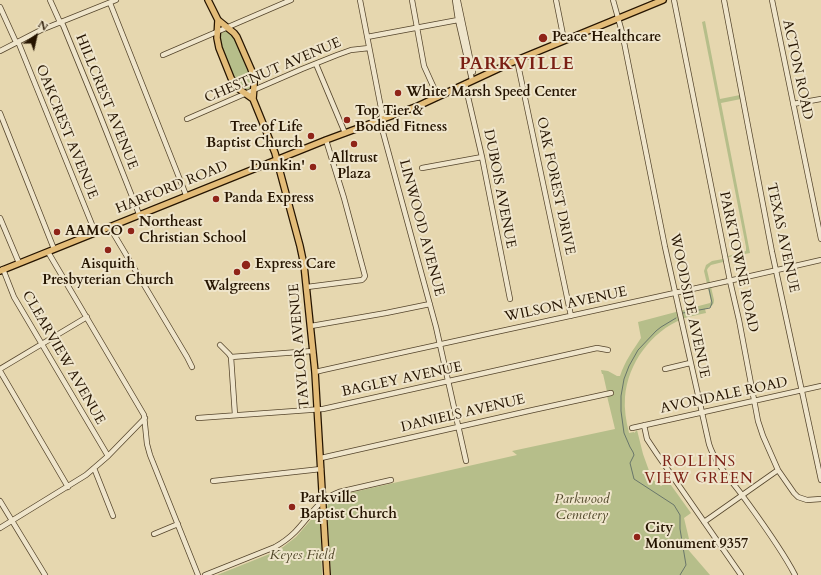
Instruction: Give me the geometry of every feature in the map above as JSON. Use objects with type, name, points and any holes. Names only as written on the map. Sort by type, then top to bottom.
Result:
[{"type":"main road","name":"TAYLOR AVENUE","points":[[208,0],[218,20],[237,37],[251,69],[254,82],[253,99],[277,159],[304,265],[318,409],[327,575]]},
{"type":"main road","name":"HARFORD ROAD","points":[[2,270],[277,159],[422,104],[517,60],[664,0]]},
{"type":"main road","points":[[218,20],[217,31],[219,48],[231,78],[236,86],[253,99]]},
{"type":"street","name":"HILLCREST AVENUE","points":[[50,0],[59,20],[63,25],[139,214]]},
{"type":"street","points":[[0,51],[41,30],[104,2],[116,0]]},
{"type":"street","points":[[163,54],[291,0]]},
{"type":"street","name":"LINWOOD AVENUE","points":[[360,0],[382,113],[381,125],[430,304],[466,461]]},
{"type":"street","points":[[412,0],[424,66],[438,97]]},
{"type":"street","points":[[456,0],[473,80]]},
{"type":"street","points":[[556,0],[564,40]]},
{"type":"street","name":"WOODSIDE AVENUE","points":[[613,0],[622,32],[674,293],[707,437],[712,452],[723,470],[796,575]]},
{"type":"street","name":"PARKTOWNE ROAD","points":[[674,0],[759,426],[778,470],[794,493],[798,497],[807,500],[821,499]]},
{"type":"street","name":"TEXAS AVENUE","points":[[724,0],[734,58],[821,480]]},
{"type":"street","name":"ACTON ROAD","points":[[772,0],[821,239]]},
{"type":"street","points":[[110,2],[186,195]]},
{"type":"street","name":"OAKCREST AVENUE","points":[[0,7],[14,40],[19,44],[95,232]]},
{"type":"street","points":[[458,12],[458,20],[473,80]]},
{"type":"street","points":[[367,38],[458,20]]},
{"type":"street","name":"CHESTNUT AVENUE","points":[[187,119],[344,52],[369,48]]},
{"type":"street","name":"OAK FOREST DRIVE","points":[[517,60],[570,316]]},
{"type":"street","points":[[316,64],[345,133]]},
{"type":"street","name":"DUBOIS AVENUE","points":[[465,84],[482,157],[510,298]]},
{"type":"street","points":[[793,104],[821,99]]},
{"type":"street","points":[[0,113],[54,249]]},
{"type":"street","points":[[307,286],[362,280],[365,276],[344,198],[326,140]]},
{"type":"street","points":[[422,168],[482,157]]},
{"type":"street","points":[[0,218],[19,263]]},
{"type":"street","points":[[109,226],[192,367]]},
{"type":"street","points":[[48,252],[144,414],[148,450],[198,575]]},
{"type":"street","name":"WILSON AVENUE","points":[[315,372],[821,260]]},
{"type":"street","name":"CLEARVIEW AVENUE","points":[[2,270],[14,297],[108,456]]},
{"type":"street","points":[[311,326],[430,304]]},
{"type":"street","points":[[68,487],[0,370],[87,317]]},
{"type":"street","points":[[220,345],[231,357],[235,415]]},
{"type":"street","name":"BAGLEY AVENUE","points":[[198,418],[323,409],[597,348],[608,350]]},
{"type":"street","points":[[231,357],[313,351]]},
{"type":"street","points":[[665,369],[690,363]]},
{"type":"street","name":"AVONDALE ROAD","points":[[632,428],[821,386]]},
{"type":"street","name":"DANIELS AVENUE","points":[[321,458],[611,393]]},
{"type":"street","points":[[0,528],[86,475],[108,456],[145,418]]},
{"type":"street","points":[[644,425],[647,439],[651,446],[741,575]]},
{"type":"street","points":[[94,468],[113,516]]},
{"type":"street","points":[[213,481],[321,469]]},
{"type":"street","points":[[704,522],[778,470]]},
{"type":"street","points":[[205,575],[275,547],[283,542],[295,532],[323,500],[331,495],[391,480]]},
{"type":"street","points":[[0,501],[45,575]]},
{"type":"street","points":[[154,534],[178,524]]},
{"type":"green space","name":"Parkwood Cemetery","points":[[705,21],[720,99],[740,95],[741,99],[721,103],[750,253],[729,257],[723,262],[711,265],[708,268],[707,270],[714,300],[713,304],[705,309],[706,313],[682,319],[660,332],[651,340],[636,361],[631,372],[627,384],[625,406],[629,433],[634,433],[637,430],[643,454],[652,479],[661,486],[668,481],[691,513],[684,518],[689,539],[685,542],[685,546],[710,575],[331,575],[327,507],[336,496],[517,455],[512,451],[615,429],[601,370],[620,376],[632,351],[641,338],[638,322],[710,303],[711,301],[704,271],[706,265],[712,261],[746,251],[702,22]]},
{"type":"green space","points":[[225,31],[229,31],[233,34],[252,76],[252,86],[246,91],[236,84],[220,45],[220,35]]},
{"type":"green space","name":"Keyes Field","points":[[316,514],[320,515],[322,575],[217,575],[272,553],[283,547],[296,537]]},
{"type":"waterway","points":[[683,313],[710,308],[712,303],[709,289]]},
{"type":"waterway","points":[[676,318],[656,331],[638,350],[624,379],[621,396],[621,411],[624,433],[634,455],[630,463],[634,479],[674,505],[680,515],[680,529],[686,565],[680,575]]},
{"type":"place","name":"Peace Healthcare","points":[[543,38]]},
{"type":"place","name":"White Marsh Speed Center","points":[[398,93]]},
{"type":"place","name":"Top Tier & Bodied Fitness","points":[[347,120]]},
{"type":"place","name":"Tree of Life Baptist Church","points":[[311,136]]},
{"type":"place","name":"Alltrust Plaza","points":[[354,144]]},
{"type":"place","name":"Dunkin'","points":[[313,167]]},
{"type":"place","name":"Panda Express","points":[[216,199]]},
{"type":"place","name":"Northeast Christian School","points":[[131,231]]},
{"type":"place","name":"AAMCO","points":[[57,232]]},
{"type":"place","name":"Aisquith Presbyterian Church","points":[[108,250]]},
{"type":"place","name":"Express Care","points":[[246,265]]},
{"type":"place","name":"Walgreens","points":[[237,272]]},
{"type":"place","name":"Parkville Baptist Church","points":[[292,507]]},
{"type":"place","name":"City Monument 9357","points":[[637,537]]},
{"type":"district","name":"PARKVILLE","points":[[517,65]]},
{"type":"district","name":"ROLLINS VIEW GREEN","points":[[699,472]]}]
